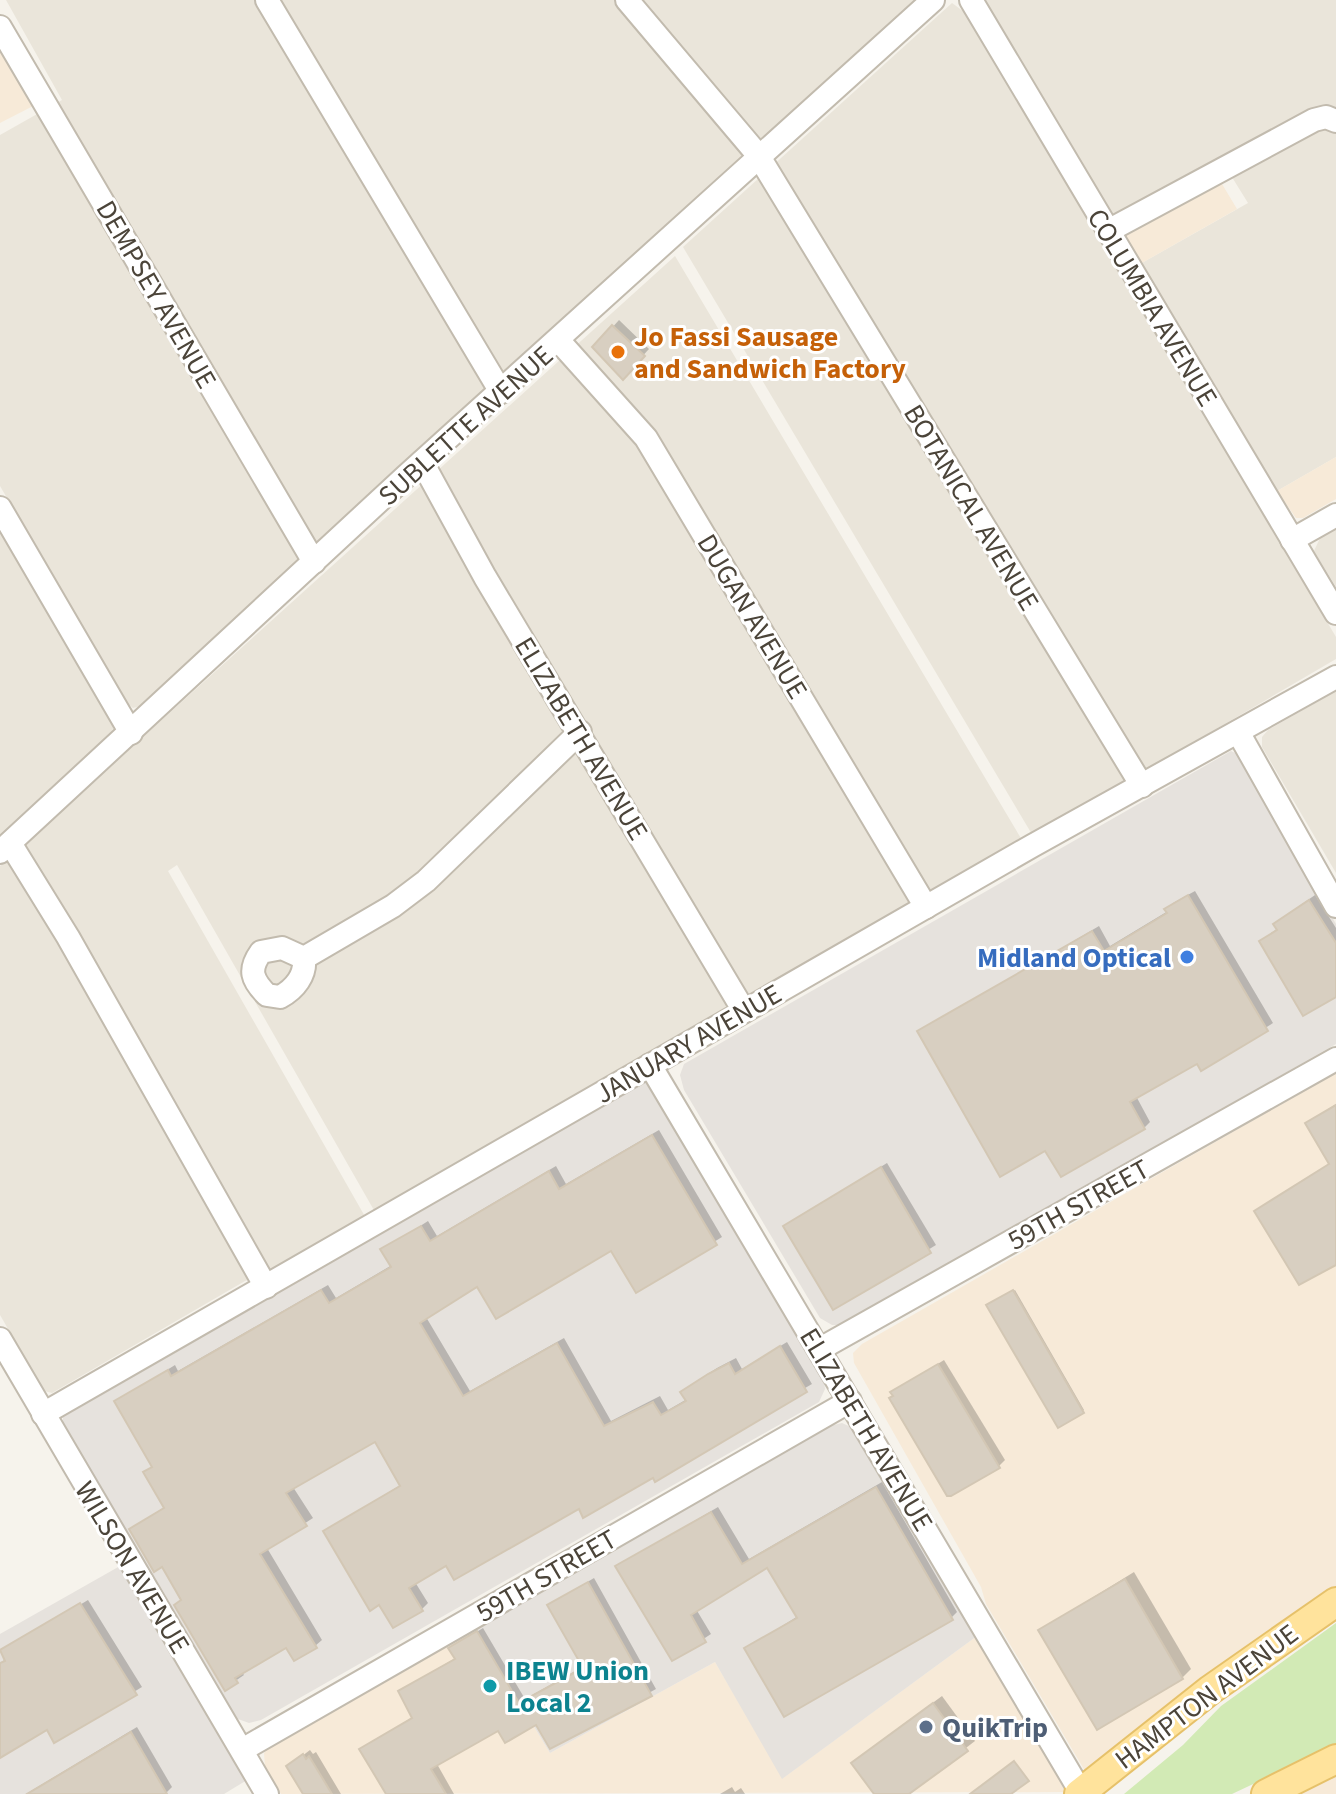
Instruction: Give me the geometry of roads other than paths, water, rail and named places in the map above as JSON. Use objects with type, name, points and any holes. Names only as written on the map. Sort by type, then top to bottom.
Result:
[{"type":"main road","name":"HAMPTON AVENUE","points":[[1081,1793],[1210,1690],[1336,1602]]},
{"type":"main road","points":[[1266,1794],[1336,1759]]},
{"type":"street","points":[[267,0],[501,392]]},
{"type":"street","name":"BOTANICAL AVENUE","points":[[627,0],[758,155],[1142,786]]},
{"type":"street","name":"SUBLETTE AVENUE","points":[[5,848],[422,462],[933,0]]},
{"type":"street","name":"COLUMBIA AVENUE","points":[[971,0],[1336,613]]},
{"type":"street","name":"DEMPSEY AVENUE","points":[[0,27],[314,562]]},
{"type":"street","points":[[1108,231],[1314,120],[1326,117],[1336,121]]},
{"type":"street","name":"DUGAN AVENUE","points":[[559,341],[646,438],[926,907]]},
{"type":"street","name":"ELIZABETH AVENUE","points":[[422,462],[485,577],[744,1011]]},
{"type":"street","points":[[0,508],[9,545],[131,733]]},
{"type":"street","points":[[1292,540],[1336,515]]},
{"type":"street","name":"JANUARY AVENUE","points":[[43,1414],[926,907],[1336,677]]},
{"type":"street","points":[[304,958],[393,906],[426,881],[580,732]]},
{"type":"street","points":[[1238,732],[1336,906]]},
{"type":"street","points":[[5,848],[68,937],[266,1287]]},
{"type":"street","name":"59TH STREET","points":[[820,1349],[1336,1059]]},
{"type":"street","name":"ELIZABETH AVENUE","points":[[650,1065],[1081,1793]]},
{"type":"street","name":"WILSON AVENUE","points":[[0,1339],[267,1794]]},
{"type":"street","name":"59TH STREET","points":[[242,1750],[850,1401]]},
{"type":"place","name":"Jo Fassi Sausage and Sandwich Factory","points":[[618,352]]},
{"type":"place","name":"Midland Optical","points":[[1187,957]]},
{"type":"place","name":"IBEW Union Local 2","points":[[490,1686]]},
{"type":"place","name":"QuikTrip","points":[[926,1727]]}]
